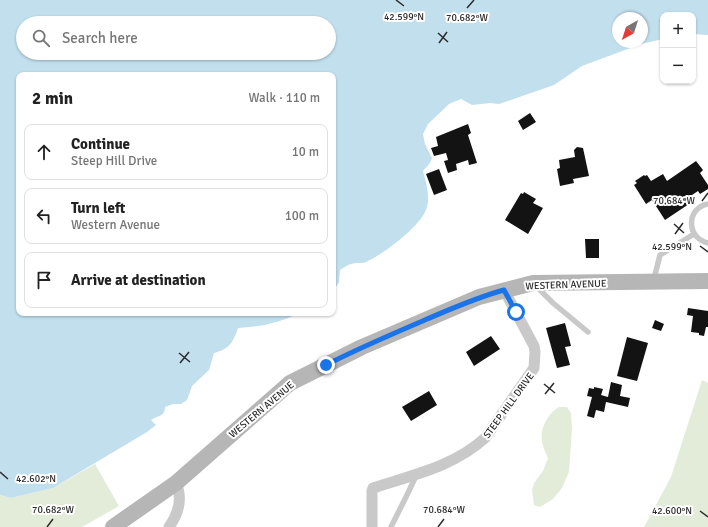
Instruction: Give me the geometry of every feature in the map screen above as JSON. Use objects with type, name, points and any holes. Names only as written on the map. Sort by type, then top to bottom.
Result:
[{"type":"main road","name":"WESTERN AVENUE","points":[[113,527],[176,483],[290,383],[362,347],[479,297],[533,283],[708,281]]},
{"type":"street","name":"STEEP HILL DRIVE","points":[[372,527],[373,488],[416,476],[445,464],[476,446],[485,438],[534,368],[536,352],[534,346],[504,290]]},
{"type":"street","points":[[169,527],[179,508],[180,492],[176,483]]},
{"type":"lane","points":[[708,204],[700,206],[692,216],[691,222],[694,234],[698,238],[708,242]]},
{"type":"lane","points":[[654,282],[660,255],[694,234]]},
{"type":"lane","points":[[533,283],[553,303],[588,332]]},
{"type":"lane","points":[[391,527],[416,476]]},
{"type":"green space","points":[[702,380],[708,383],[708,527],[644,527],[671,477]]},
{"type":"green space","points":[[559,407],[567,407],[571,413],[572,428],[569,472],[562,488],[553,499],[540,507],[534,505],[532,490],[534,483],[543,471],[548,458],[544,449],[542,434],[547,418]]},
{"type":"green space","points":[[95,464],[119,506],[82,527],[0,527],[0,495],[11,498],[53,488]]},
{"type":"water","points":[[0,0],[708,0],[708,35],[696,34],[696,12],[660,12],[660,40],[648,42],[648,12],[612,12],[612,48],[630,48],[582,66],[554,85],[499,104],[490,103],[472,105],[461,99],[449,104],[428,124],[423,134],[425,144],[432,158],[430,163],[423,171],[428,198],[427,207],[424,214],[401,239],[382,253],[366,262],[353,263],[340,270],[339,282],[336,287],[336,72],[16,72],[16,316],[292,316],[269,324],[238,328],[230,344],[224,349],[214,353],[209,370],[192,386],[187,400],[181,404],[173,404],[165,407],[164,413],[151,420],[156,425],[147,432],[53,488],[11,498],[0,495]]},
{"type":"building","points":[[530,113],[536,122],[523,130],[518,121]]},
{"type":"building","points":[[468,124],[471,133],[468,135],[477,163],[469,165],[468,160],[456,164],[457,170],[448,173],[444,161],[448,160],[446,153],[434,156],[431,148],[438,146],[436,137]]},
{"type":"building","points":[[577,147],[583,148],[589,176],[573,179],[574,183],[560,186],[557,169],[560,168],[559,160],[575,157],[574,150]]},
{"type":"building","points":[[696,161],[703,170],[700,173],[708,185],[708,189],[700,194],[698,191],[692,195],[695,200],[665,220],[652,200],[646,204],[634,185],[637,183],[635,181],[644,175],[647,175],[651,181],[663,174],[667,181]]},
{"type":"building","points":[[439,169],[447,190],[434,195],[426,174]]},
{"type":"building","points":[[524,192],[536,199],[533,203],[543,208],[528,234],[505,220],[521,193],[523,194]]},
{"type":"building","points":[[585,239],[599,239],[599,258],[586,258]]},
{"type":"building","points":[[688,308],[708,311],[708,327],[706,327],[704,336],[699,335],[699,333],[691,332],[693,316],[687,315]]},
{"type":"building","points":[[655,320],[664,324],[661,331],[652,328]]},
{"type":"building","points":[[565,323],[571,346],[565,347],[570,365],[557,368],[546,328]]},
{"type":"building","points":[[491,336],[500,349],[474,366],[466,352]]},
{"type":"building","points":[[627,337],[648,343],[637,381],[617,376]]},
{"type":"building","points":[[611,382],[622,385],[620,396],[630,398],[628,407],[606,402],[604,412],[596,410],[594,418],[587,416],[592,397],[587,396],[589,388],[594,389],[594,387],[603,389],[601,395],[608,397]]},
{"type":"building","points":[[429,391],[437,405],[411,421],[402,407]]},
{"type":"route","points":[[326,365],[362,347],[479,297],[504,290],[516,312]]}]
